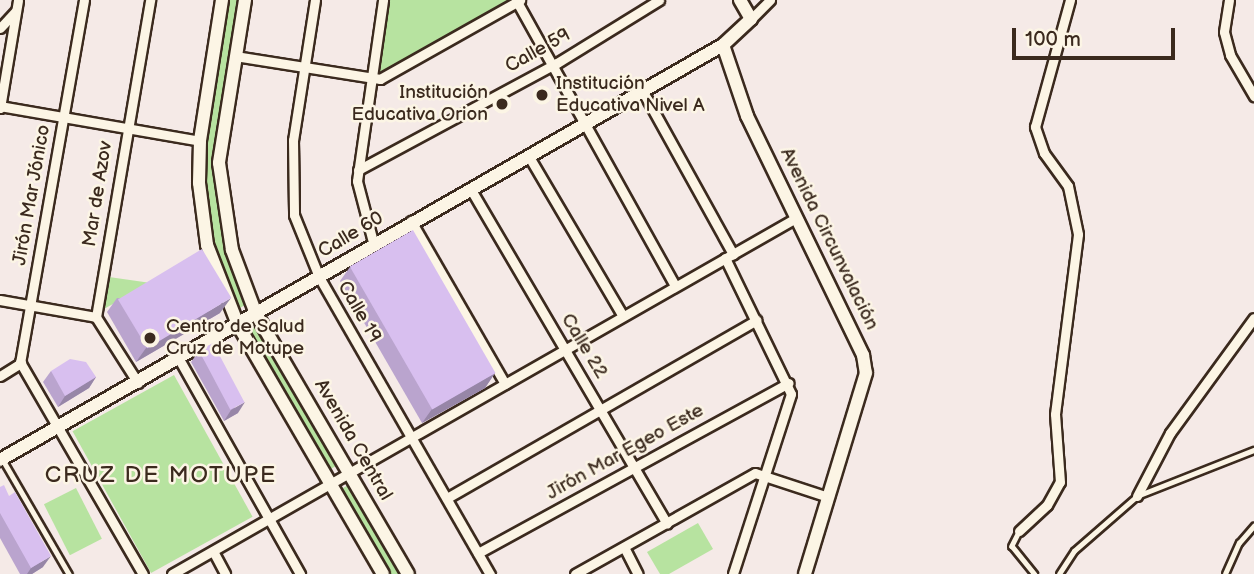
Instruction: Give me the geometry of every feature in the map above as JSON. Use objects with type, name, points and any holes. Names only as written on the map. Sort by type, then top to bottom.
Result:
[{"type":"street","name":"Jirón Mar Jónico","points":[[21,363],[84,0]]},
{"type":"street","name":"Mar de Azov","points":[[96,317],[150,0]]},
{"type":"street","points":[[222,0],[200,141],[199,183],[208,245],[238,324],[383,574]]},
{"type":"street","name":"Avenida Central","points":[[245,0],[222,126],[221,195],[232,250],[256,314],[408,574]]},
{"type":"street","name":"Calle 19","points":[[315,0],[291,175],[294,215],[318,277],[490,574]]},
{"type":"street","points":[[373,243],[362,204],[358,170],[369,80],[383,0]]},
{"type":"street","name":"Calle 59","points":[[358,170],[549,66],[659,0]]},
{"type":"street","points":[[740,0],[751,19],[770,0]]},
{"type":"street","points":[[1019,531],[1047,505],[1060,482],[1055,414],[1078,234],[1068,186],[1044,153],[1035,127],[1070,0]]},
{"type":"street","points":[[1228,0],[1224,32],[1230,55],[1254,96]]},
{"type":"street","points":[[235,56],[369,80],[380,79],[518,1],[549,66],[675,286]]},
{"type":"street","points":[[18,5],[0,107],[200,141]]},
{"type":"street","points":[[0,28],[18,5]]},
{"type":"street","name":"Calle 60","points":[[1,459],[138,383],[470,187],[723,45],[751,19]]},
{"type":"street","name":"Avenida Circunvalación","points":[[723,45],[747,116],[857,335],[866,373],[805,574]]},
{"type":"street","points":[[642,90],[729,256],[791,394],[733,574]]},
{"type":"street","points":[[528,155],[623,316]]},
{"type":"street","name":"Calle 22","points":[[470,187],[667,524]]},
{"type":"street","points":[[172,574],[796,218]]},
{"type":"street","points":[[411,221],[505,384]]},
{"type":"street","points":[[0,300],[96,317],[138,383]]},
{"type":"street","points":[[1137,496],[1170,433],[1254,318]]},
{"type":"street","points":[[447,498],[756,320]]},
{"type":"street","points":[[179,359],[300,574]]},
{"type":"street","points":[[0,366],[21,363]]},
{"type":"street","points":[[0,376],[21,363]]},
{"type":"street","points":[[21,363],[60,426],[143,574]]},
{"type":"street","name":"Jirón Mar Egeo Este","points":[[478,553],[788,383]]},
{"type":"street","points":[[575,574],[755,473],[765,474],[828,497]]},
{"type":"street","points":[[624,547],[638,574]]},
{"type":"street","points":[[213,551],[226,574]]},
{"type":"lane","points":[[1059,574],[1074,551],[1137,496],[1254,450]]},
{"type":"lane","points":[[1,459],[69,574]]},
{"type":"lane","points":[[1225,574],[1239,543],[1254,526]]},
{"type":"lane","points":[[1019,531],[1012,546],[1035,574]]},
{"type":"green space","points":[[226,0],[241,0],[216,175],[224,242],[249,303],[236,310],[217,267],[203,194],[205,133]]},
{"type":"green space","points":[[389,0],[507,0],[509,4],[379,76]]},
{"type":"green space","points":[[109,277],[151,283],[102,310]]},
{"type":"green space","points":[[258,324],[339,464],[328,471],[247,330]]},
{"type":"green space","points":[[174,375],[253,517],[151,573],[73,431]]},
{"type":"green space","points":[[350,484],[402,574],[388,574],[340,490]]},
{"type":"green space","points":[[76,488],[102,539],[70,555],[44,504]]},
{"type":"green space","points":[[698,523],[713,549],[669,574],[660,574],[647,552]]},
{"type":"building","points":[[413,230],[496,373],[432,409],[350,266]]},
{"type":"building","name":"Centro de Salud Cruz de Motupe","points":[[202,249],[231,298],[147,348],[118,299]]},
{"type":"building","points":[[213,343],[244,402],[230,410],[199,351]]},
{"type":"building","points":[[70,359],[86,362],[96,377],[65,396],[51,371]]},
{"type":"building","points":[[4,485],[9,496],[15,492],[51,556],[31,568],[0,513],[0,487]]},
{"type":"place","name":"Institución Educativa Nivel A","points":[[542,95]]},
{"type":"place","name":"Institución Educativa Orion","points":[[502,104]]},
{"type":"place","name":"Centro de Salud Cruz de Motupe","points":[[150,338]]},
{"type":"district","name":"CRUZ DE MOTUPE","points":[[161,475]]}]
